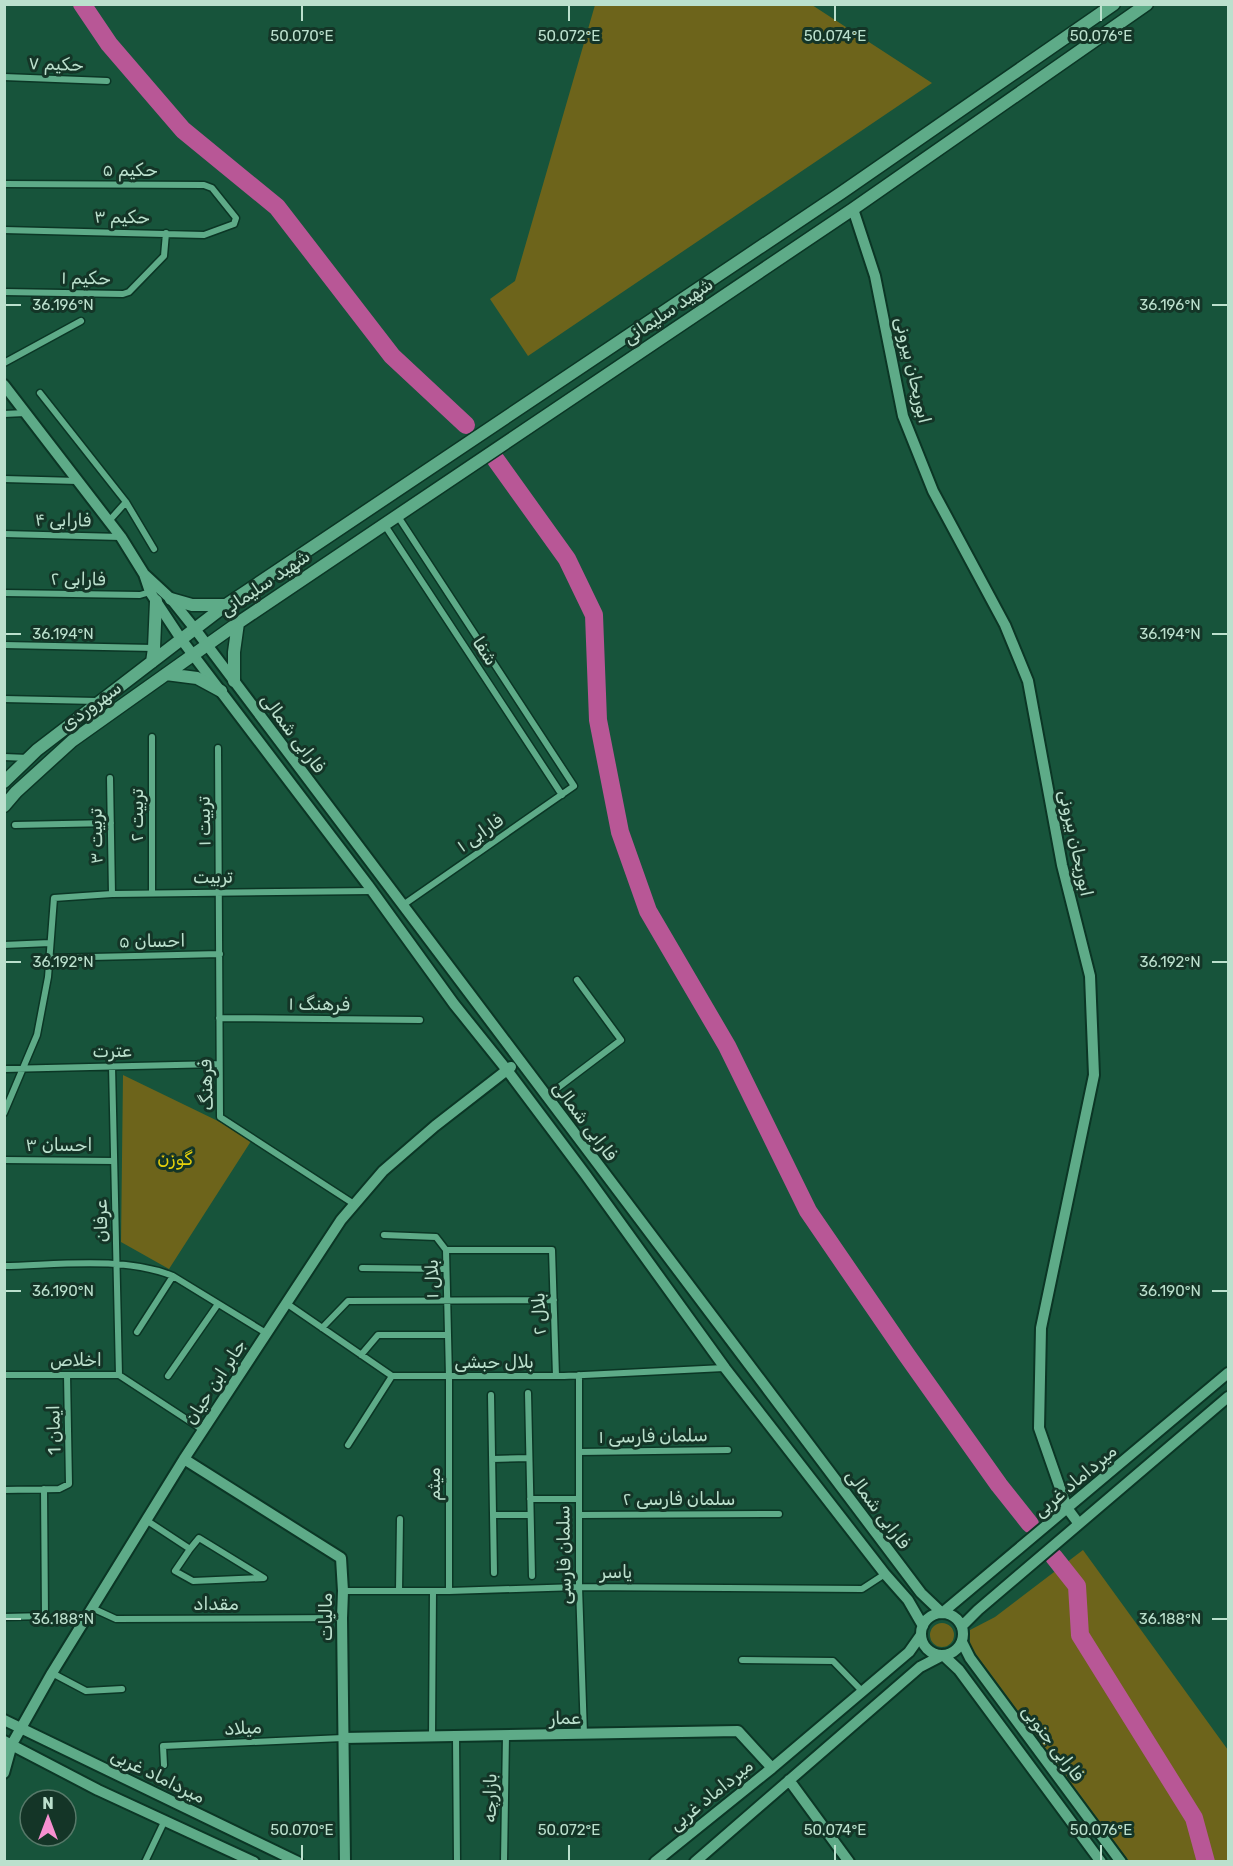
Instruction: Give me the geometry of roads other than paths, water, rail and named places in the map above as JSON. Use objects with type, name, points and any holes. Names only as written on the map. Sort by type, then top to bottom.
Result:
[{"type":"main road","name":"شهید سلیمانی","points":[[181,639],[226,605],[841,193],[1114,4]]},
{"type":"main road","name":"شهید سلیمانی","points":[[207,645],[396,515],[853,209],[1147,4]]},
{"type":"main road","points":[[152,662],[153,597]]},
{"type":"main road","points":[[171,599],[192,605],[226,605]]},
{"type":"main road","points":[[234,681],[234,652],[238,623]]},
{"type":"main road","name":"سهروردی","points":[[4,782],[28,758],[181,639]]},
{"type":"main road","name":"سهروردی","points":[[4,806],[16,792],[72,741],[207,645]]},
{"type":"main road","points":[[166,674],[197,678],[225,695]]},
{"type":"street","name":"حکیم ۷","points":[[4,77],[107,81]]},
{"type":"street","name":"حکیم ۵","points":[[4,184],[204,185],[212,188],[236,218],[236,222]]},
{"type":"street","name":"ابوریحان بیرونی","points":[[853,209],[875,276],[903,416],[933,491],[1005,625],[1028,681],[1062,865],[1090,976],[1094,1075],[1041,1328],[1039,1428],[1067,1508],[1079,1524]]},
{"type":"street","name":"حکیم ۳","points":[[4,230],[204,235],[236,222]]},
{"type":"street","name":"حکیم ۱","points":[[4,292],[123,294],[129,292],[164,256],[166,233]]},
{"type":"street","points":[[4,363],[81,321]]},
{"type":"street","points":[[4,385],[121,537],[144,574],[153,597],[181,639]]},
{"type":"street","points":[[40,393],[126,502],[154,549]]},
{"type":"street","points":[[4,414],[26,413]]},
{"type":"street","points":[[4,478],[78,482]]},
{"type":"street","points":[[108,520],[126,502]]},
{"type":"street","name":"شفا","points":[[396,515],[574,786]]},
{"type":"street","name":"شفا","points":[[384,524],[561,795]]},
{"type":"street","name":"فارابی ۴","points":[[4,534],[121,537]]},
{"type":"street","points":[[396,542],[409,534]]},
{"type":"street","points":[[144,574],[171,599],[195,629]]},
{"type":"street","name":"فارابی ۲","points":[[4,593],[153,597]]},
{"type":"street","points":[[450,625],[463,616]]},
{"type":"street","name":"فارابی شمالی","points":[[195,629],[921,1593],[942,1613]]},
{"type":"street","name":"فارابی شمالی","points":[[181,639],[372,891],[454,1004],[507,1070],[725,1368],[885,1574],[908,1600],[922,1631]]},
{"type":"street","points":[[4,645],[154,648]]},
{"type":"street","points":[[225,695],[238,690],[242,692]]},
{"type":"street","points":[[4,699],[102,701]]},
{"type":"street","name":"تربیت ۲","points":[[152,737],[152,893]]},
{"type":"street","name":"تربیت ۱","points":[[218,748],[220,892]]},
{"type":"street","points":[[4,757],[28,758]]},
{"type":"street","name":"تربیت ۳","points":[[110,778],[112,894]]},
{"type":"street","name":"فارابی ۱","points":[[403,905],[574,786]]},
{"type":"street","points":[[15,825],[111,823]]},
{"type":"street","name":"تربیت","points":[[50,943],[54,898],[152,893],[372,891]]},
{"type":"street","name":"فرهنگ","points":[[220,892],[220,1117],[354,1204]]},
{"type":"street","points":[[4,945],[50,943],[44,1001],[37,1035],[4,1113]]},
{"type":"street","name":"احسان ۵","points":[[49,958],[220,954]]},
{"type":"street","points":[[546,1096],[621,1040],[577,980]]},
{"type":"street","name":"فرهنگ ۱","points":[[219,1018],[420,1020]]},
{"type":"street","name":"جابر ابن حیان","points":[[4,1773],[8,1742],[21,1728],[51,1673],[184,1459],[341,1220],[392,1164],[435,1126],[519,1060]]},
{"type":"street","name":"عترت","points":[[4,1069],[219,1064]]},
{"type":"street","name":"عرفان","points":[[112,1066],[119,1375]]},
{"type":"street","name":"احسان ۳","points":[[4,1160],[114,1161]]},
{"type":"street","points":[[384,1235],[436,1237],[446,1250]]},
{"type":"street","name":"بلال ۱","points":[[449,1377],[446,1250],[552,1250]]},
{"type":"street","name":"بلال ۲","points":[[552,1250],[556,1376]]},
{"type":"street","points":[[4,1266],[117,1264],[157,1270],[173,1276],[266,1333]]},
{"type":"street","points":[[362,1268],[446,1269]]},
{"type":"street","points":[[137,1332],[173,1276]]},
{"type":"street","points":[[322,1328],[348,1302],[554,1300]]},
{"type":"street","points":[[286,1303],[392,1376],[348,1445]]},
{"type":"street","points":[[168,1376],[219,1304]]},
{"type":"street","points":[[361,1355],[378,1335],[448,1335]]},
{"type":"street","name":"بلال حبشی","points":[[392,1376],[556,1376],[725,1368]]},
{"type":"street","name":"میرداماد غربی","points":[[942,1613],[1228,1373]]},
{"type":"street","name":"اخلاص","points":[[4,1375],[119,1375],[203,1430]]},
{"type":"street","name":"ایمان 1","points":[[44,1489],[59,1489],[69,1484],[67,1375]]},
{"type":"street","name":"سلمان فارسی","points":[[579,1375],[579,1587],[584,1734]]},
{"type":"street","name":"میثم","points":[[449,1377],[449,1591]]},
{"type":"street","points":[[528,1393],[532,1576]]},
{"type":"street","points":[[491,1395],[494,1573]]},
{"type":"street","name":"میرداماد غربی","points":[[962,1626],[1228,1397]]},
{"type":"street","name":"سلمان فارسی ۱","points":[[579,1452],[729,1450]]},
{"type":"street","points":[[492,1459],[529,1458]]},
{"type":"street","name":"مالیات","points":[[184,1459],[341,1558],[345,1862]]},
{"type":"street","points":[[4,1490],[44,1489],[45,1616],[4,1617]]},
{"type":"street","points":[[531,1499],[579,1499]]},
{"type":"street","name":"سلمان فارسی ۲","points":[[579,1515],[779,1514]]},
{"type":"street","points":[[494,1515],[531,1515]]},
{"type":"street","points":[[399,1591],[400,1519]]},
{"type":"street","points":[[146,1520],[190,1549]]},
{"type":"street","points":[[199,1538],[264,1578],[193,1581],[176,1571],[190,1549],[199,1538]]},
{"type":"street","name":"یاسر","points":[[343,1591],[579,1587],[862,1589],[885,1574]]},
{"type":"street","points":[[432,1737],[433,1591]]},
{"type":"street","name":"مقداد","points":[[92,1608],[117,1619],[342,1618]]},
{"type":"street","points":[[695,1862],[920,1667],[954,1652],[962,1642],[962,1626],[954,1617],[942,1613],[930,1617],[922,1631],[925,1647],[943,1656]]},
{"type":"street","name":"میرداماد غربی","points":[[655,1862],[772,1768],[909,1652],[922,1631]]},
{"type":"street","name":"فارابی جنوبی","points":[[962,1642],[970,1658],[1121,1862]]},
{"type":"street","name":"فارابی جنوبی","points":[[943,1656],[959,1670],[1101,1862]]},
{"type":"street","points":[[742,1660],[833,1661],[862,1691]]},
{"type":"street","points":[[51,1673],[86,1691],[122,1689]]},
{"type":"street","name":"میرداماد غربی","points":[[4,1720],[298,1862]]},
{"type":"street","name":"عمار","points":[[343,1738],[738,1731],[772,1768]]},
{"type":"street","name":"بازارچه","points":[[504,1862],[506,1735]]},
{"type":"street","points":[[456,1737],[457,1862]]},
{"type":"street","name":"میلاد","points":[[164,1765],[163,1746],[343,1738]]},
{"type":"street","name":"میرداماد غربی","points":[[8,1742],[98,1790],[254,1862]]},
{"type":"street","points":[[789,1780],[849,1862]]},
{"type":"street","points":[[145,1862],[165,1820]]},
{"type":"waterway","points":[[82,4],[109,44],[183,130],[277,207],[392,356],[466,425]]},
{"type":"waterway","points":[[496,460],[567,559],[594,615],[598,720],[620,832],[648,911],[727,1046],[808,1211],[906,1354],[999,1485],[1030,1524]]},
{"type":"waterway","points":[[1054,1557],[1077,1586],[1080,1635],[1194,1818],[1206,1862]]},
{"type":"park label","name":"گوزن","points":[[175,1159]]}]
